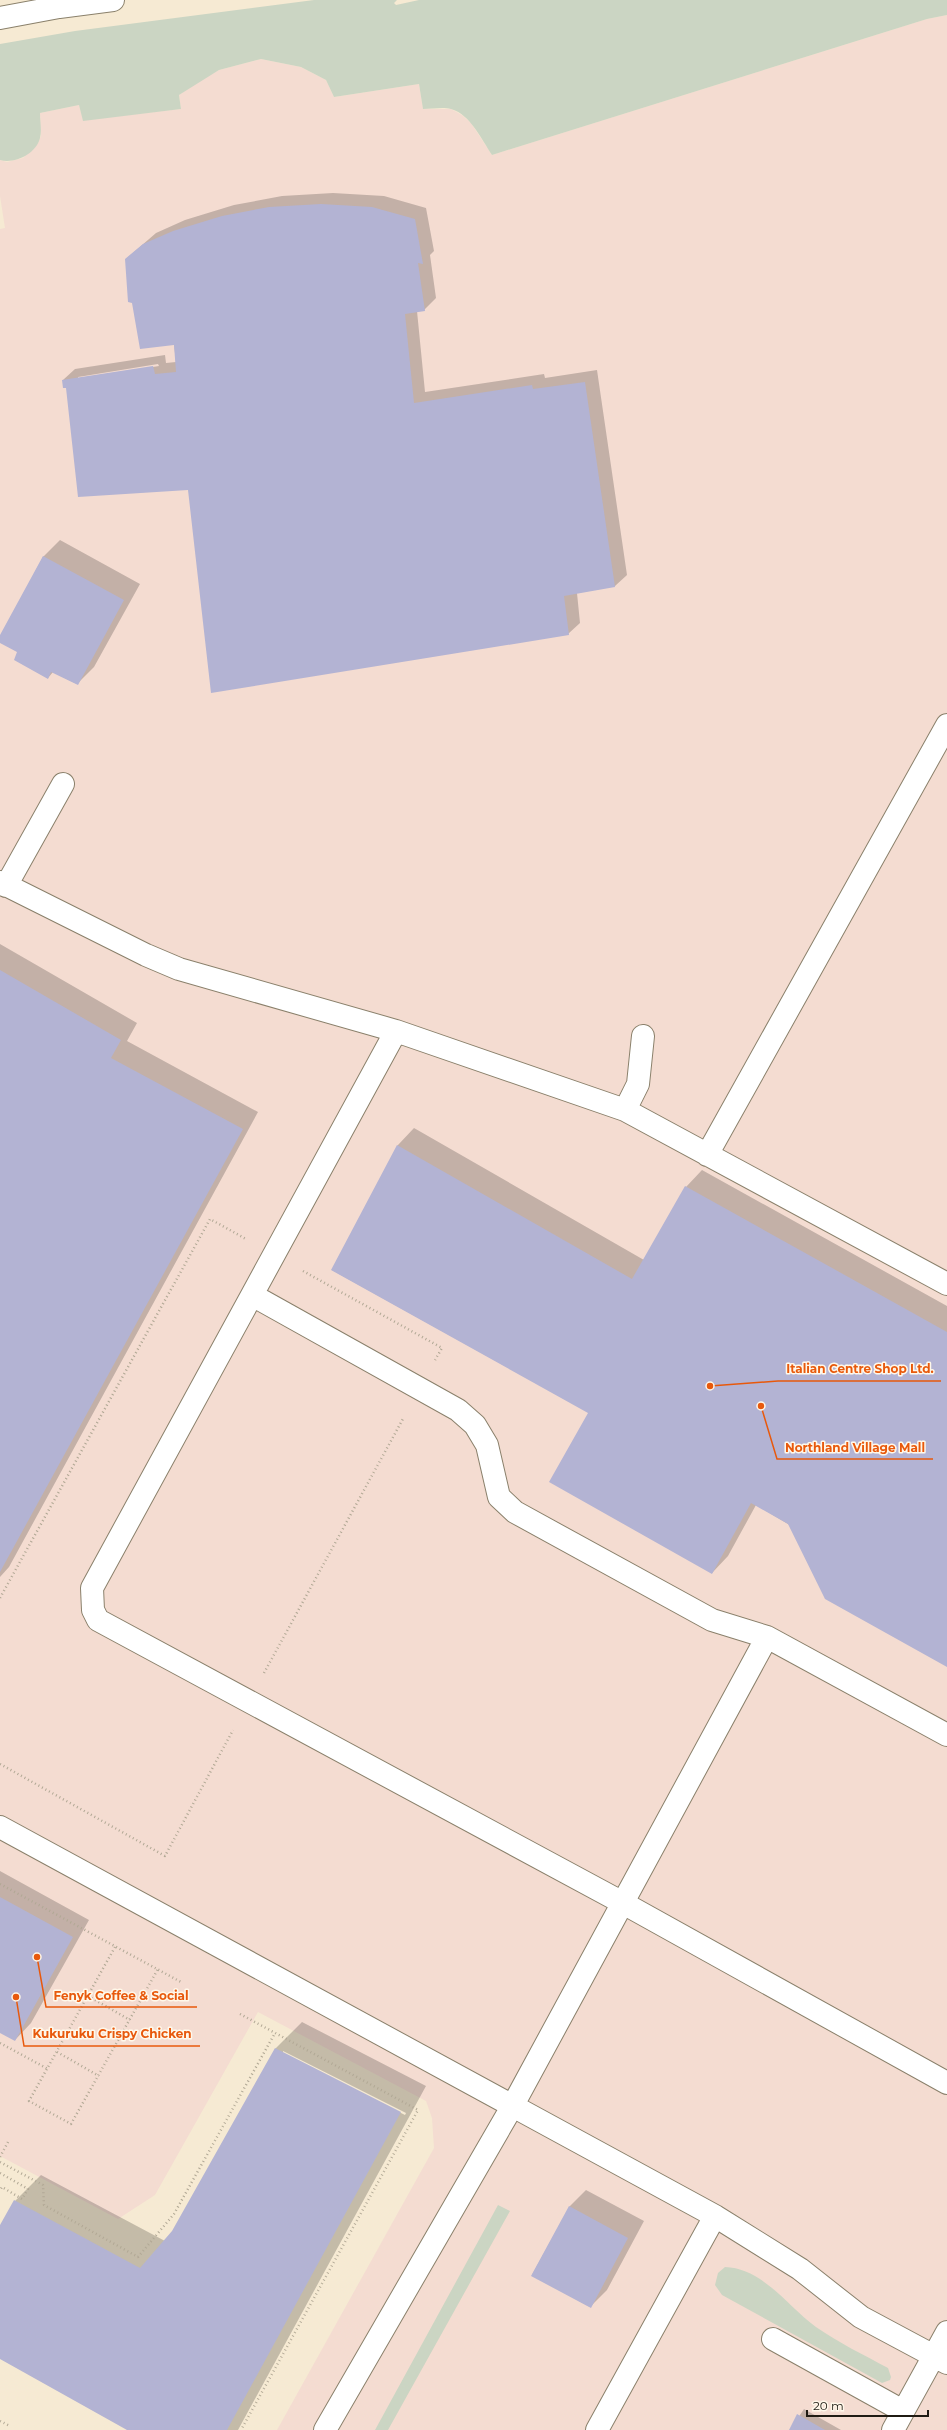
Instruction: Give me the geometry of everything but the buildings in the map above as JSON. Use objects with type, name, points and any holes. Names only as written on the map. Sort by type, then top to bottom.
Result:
[{"type":"main road","points":[[0,18],[59,7],[114,0]]},
{"type":"main road","points":[[707,1155],[947,725]]},
{"type":"main road","points":[[63,784],[3,884],[146,955],[179,969],[396,1032],[625,1110],[947,1284]]},
{"type":"main road","points":[[396,1032],[92,1588],[91,1596],[93,1610],[98,1620],[622,1903],[947,2083]]},
{"type":"main road","points":[[625,1110],[638,1084],[643,1036]]},
{"type":"main road","points":[[252,1295],[458,1410],[475,1425],[487,1445],[498,1497],[515,1512],[712,1620],[767,1637],[947,1735]]},
{"type":"main road","points":[[325,2430],[513,2105],[767,1637]]},
{"type":"main road","points":[[0,1827],[715,2216],[810,2277],[860,2317],[941,2359]]},
{"type":"main road","points":[[597,2430],[715,2216]]},
{"type":"main road","points":[[893,2430],[904,2411],[941,2359],[947,2332]]},
{"type":"main road","points":[[773,2339],[904,2411]]},
{"type":"path","points":[[0,1598],[210,1219],[442,1348],[165,1856],[0,1764]]},
{"type":"path","points":[[0,1884],[181,1982]]},
{"type":"path","points":[[115,1947],[29,2102],[71,2124],[158,1969]]},
{"type":"path","points":[[88,1996],[130,2020]]},
{"type":"path","points":[[240,2014],[418,2110],[241,2430]]},
{"type":"path","points":[[0,2162],[43,2185],[44,2205],[138,2257],[174,2214],[275,2033]]},
{"type":"path","points":[[0,2043],[48,2069]]},
{"type":"path","points":[[57,2052],[99,2076]]},
{"type":"path","points":[[0,2157],[8,2142]]},
{"type":"path","points":[[0,2173],[28,2189],[22,2199],[2,2187],[0,2190]]},
{"type":"path","points":[[0,2421],[10,2426]]},
{"type":"shaded area","points":[[947,15],[947,2430],[277,2430],[434,2148],[432,2118],[426,2101],[258,2012],[155,2195],[118,2219],[0,2156],[0,229],[5,228],[0,196],[0,160],[7,162],[23,158],[38,143],[41,136],[40,113],[79,105],[83,120],[181,109],[179,95],[199,81],[219,70],[261,59],[301,67],[326,80],[334,97],[419,84],[423,109],[451,109],[462,115],[471,123],[492,155],[927,19]]},
{"type":"green space","points":[[314,0],[397,0],[394,3],[396,5],[419,0],[947,0],[947,15],[927,19],[492,155],[475,128],[458,112],[445,108],[423,109],[419,84],[334,97],[326,80],[301,67],[261,59],[219,70],[179,95],[181,109],[83,121],[79,105],[40,113],[41,135],[38,144],[34,149],[30,153],[18,159],[6,161],[0,160],[0,44],[75,31]]},
{"type":"green space","points":[[498,2205],[510,2211],[388,2430],[375,2430]]},
{"type":"green space","points":[[725,2267],[739,2269],[763,2281],[816,2327],[843,2344],[888,2368],[891,2377],[890,2380],[882,2383],[722,2295],[715,2285],[718,2273]]},
{"type":"place","name":"Italian Centre Shop Ltd.","points":[[710,1386]]},
{"type":"place","name":"Northland Village Mall","points":[[761,1406]]},
{"type":"place","name":"Fenyk Coffee & Social","points":[[37,1957]]},
{"type":"place","name":"Kukuruku Crispy Chicken","points":[[16,1997]]}]
